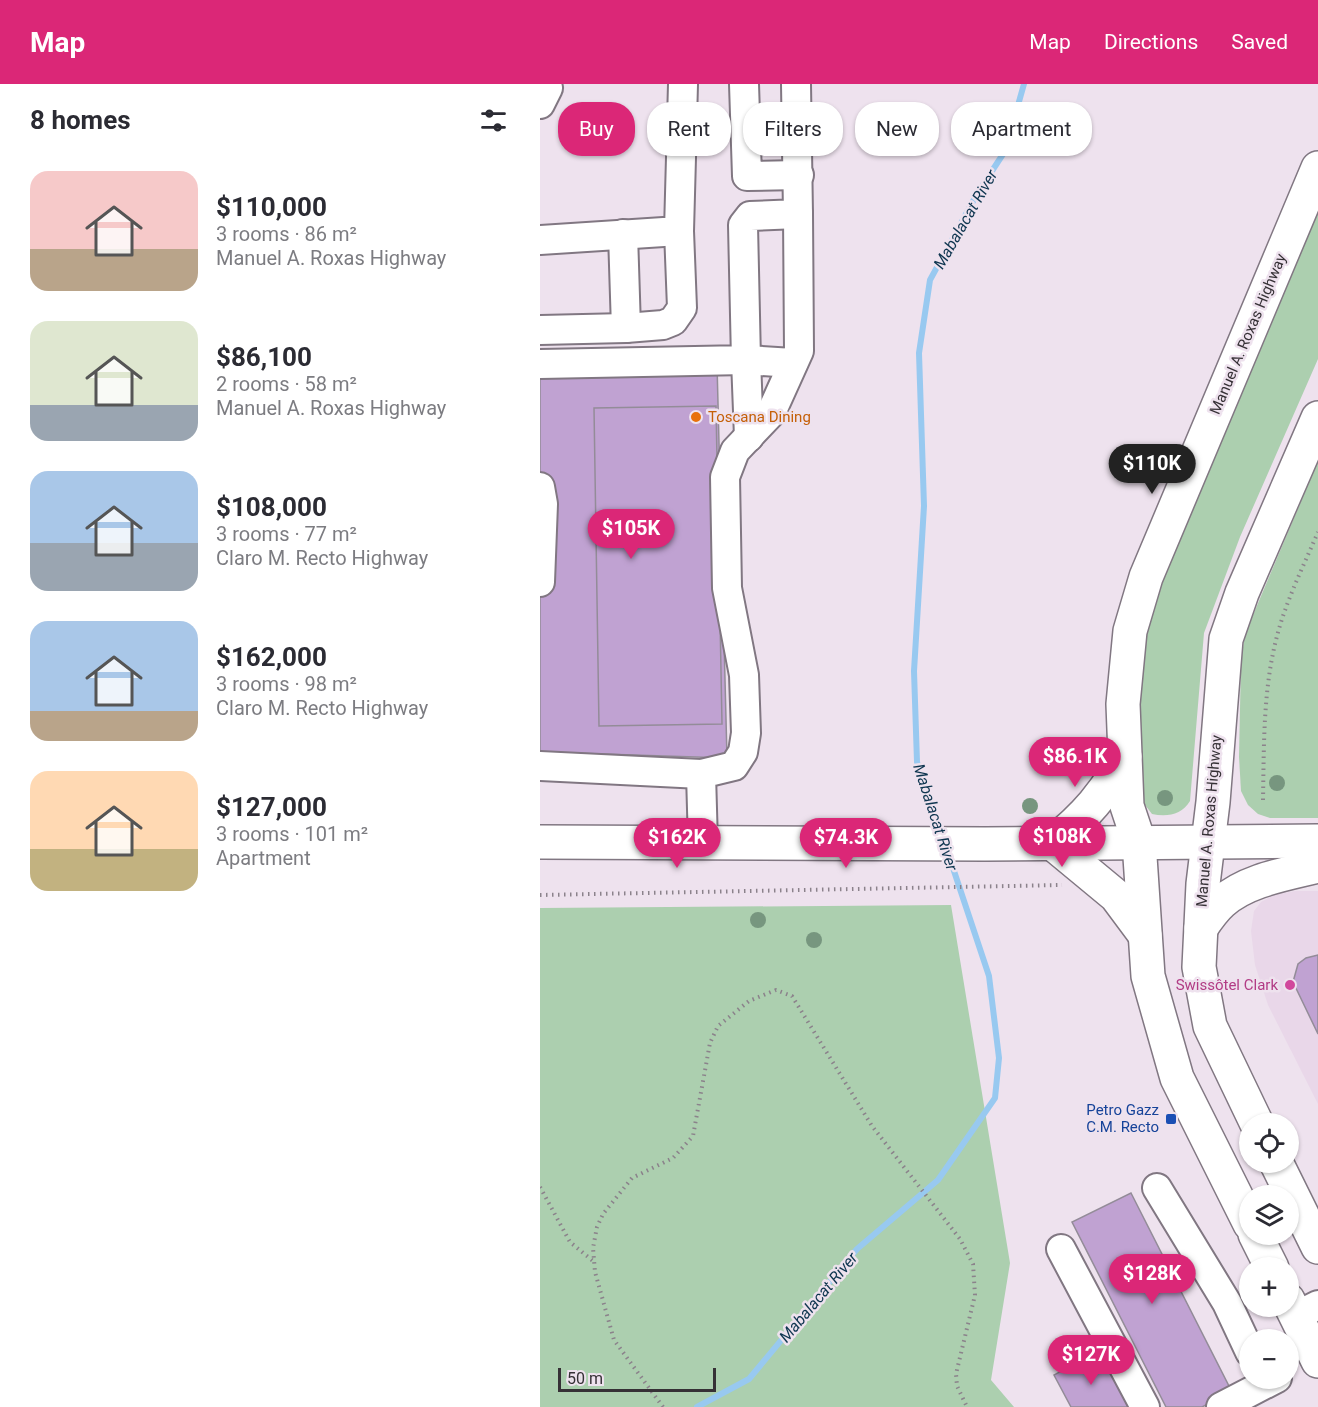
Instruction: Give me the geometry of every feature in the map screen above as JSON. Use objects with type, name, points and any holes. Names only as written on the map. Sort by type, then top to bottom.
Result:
[{"type":"main road","name":"Manuel A. Roxas Highway","points":[[1239,1202],[1177,1078],[1148,976],[1139,842],[1127,806],[1123,704],[1130,631],[1146,577],[1318,168]]},
{"type":"main road","name":"Manuel A. Roxas Highway","points":[[1252,1113],[1210,1026],[1198,967],[1226,639],[1242,593],[1318,418]]},
{"type":"main road","points":[[1052,843],[1092,808],[1111,783],[1125,756]]},
{"type":"main road","points":[[540,842],[985,844],[1318,841]]},
{"type":"main road","points":[[1052,843],[1105,885],[1129,910],[1146,936]]},
{"type":"main road","points":[[1201,928],[1221,903],[1235,893],[1263,880],[1318,866]]},
{"type":"main road","points":[[1281,1173],[1318,1247]]},
{"type":"main road","points":[[1297,1329],[1301,1307]]},
{"type":"lane","points":[[540,330],[663,325],[673,321],[682,308],[679,231],[683,84]]},
{"type":"lane","points":[[744,84],[747,176],[799,176]]},
{"type":"lane","points":[[540,766],[701,774],[734,766],[743,752],[746,733],[744,675],[727,588],[725,477],[735,452],[771,412],[799,351],[799,176],[796,84]]},
{"type":"lane","points":[[749,437],[744,221],[750,216],[798,214]]},
{"type":"lane","points":[[540,240],[679,231]]},
{"type":"lane","points":[[623,234],[626,328]]},
{"type":"lane","points":[[540,364],[746,360],[794,363]]},
{"type":"lane","points":[[540,488],[543,504],[540,582]]},
{"type":"lane","points":[[701,774],[703,844]]},
{"type":"lane","points":[[1157,1188],[1227,1303],[1239,1329]]},
{"type":"lane","points":[[1061,1249],[1145,1407]]},
{"type":"lane","points":[[1221,1407],[1255,1389]]},
{"type":"path","points":[[1263,800],[1264,722],[1272,660],[1285,614],[1318,532]]},
{"type":"path","points":[[540,895],[1105,885]]},
{"type":"path","points":[[663,1407],[614,1340],[594,1261],[597,1227],[621,1191],[642,1172],[673,1158],[693,1136],[710,1043],[718,1026],[731,1014],[766,992],[776,990],[792,996],[872,1126],[960,1239],[973,1264],[976,1281],[971,1315],[957,1374],[957,1386],[967,1407]]},
{"type":"path","points":[[540,1187],[570,1242],[594,1261]]},
{"type":"shaded area","name":"Swissôtel Clark","points":[[1295,891],[1318,891],[1318,1104],[1268,1005],[1255,965],[1251,931],[1254,911],[1261,902],[1274,895]]},
{"type":"green space","points":[[1318,193],[1318,359],[1240,537],[1204,633],[1190,801],[1187,806],[1174,814],[1152,814],[1142,801],[1136,697],[1141,627]]},
{"type":"green space","points":[[1318,461],[1318,818],[1270,818],[1258,814],[1248,805],[1241,791],[1239,757],[1241,661],[1245,634]]},
{"type":"green space","points":[[951,905],[1010,1263],[991,1380],[1014,1407],[540,1407],[540,908]]},
{"type":"building","points":[[540,360],[717,364],[727,758],[540,752]]},
{"type":"building","points":[[716,406],[722,724],[599,726],[594,408]]},
{"type":"building","points":[[1318,955],[1318,1034],[1293,982],[1298,964],[1306,958]]},
{"type":"building","points":[[1131,1193],[1232,1392],[1202,1407],[1166,1407],[1072,1222]]},
{"type":"building","points":[[1089,1356],[1098,1373],[1109,1367],[1131,1407],[1071,1407],[1054,1375]]},
{"type":"waterway","name":"Mabalacat River","points":[[942,835],[917,762],[914,671],[924,506],[919,353],[930,280],[977,194],[1005,151],[1024,84]]},
{"type":"waterway","name":"Mabalacat River","points":[[697,1407],[749,1379],[857,1249],[938,1180],[995,1098],[999,1058],[989,976],[948,853]]},
{"type":"place","name":"Toscana Dining","points":[[696,417]]},
{"type":"place","name":"Swissôtel Clark","points":[[1290,985]]},
{"type":"place","name":"Petro Gazz C.M. Recto","points":[[1171,1119]]}]
